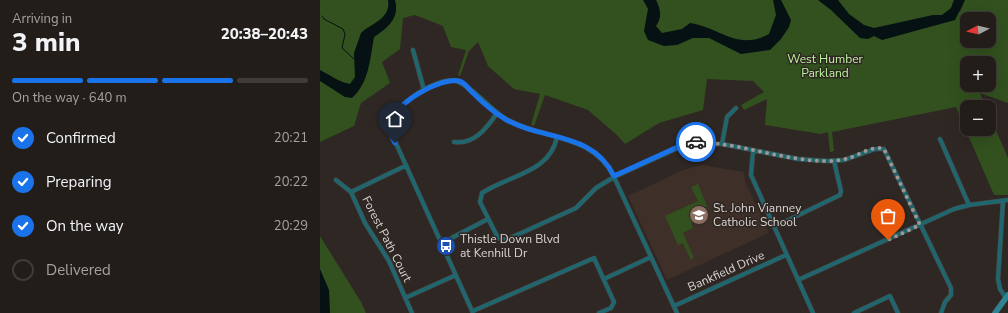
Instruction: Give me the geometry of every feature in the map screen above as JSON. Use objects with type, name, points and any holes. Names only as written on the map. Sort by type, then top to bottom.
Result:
[{"type":"main road","points":[[995,313],[1007,297]]},
{"type":"street","points":[[413,50],[424,90]]},
{"type":"street","points":[[599,313],[613,305],[613,299],[594,258],[473,312],[390,132],[390,124],[396,111],[424,90],[449,80],[462,82],[497,113],[524,128],[581,144],[590,149],[604,160],[614,176],[677,313]]},
{"type":"street","points":[[722,144],[727,117],[736,108]]},
{"type":"street","points":[[454,142],[462,143],[476,137],[486,128],[497,113]]},
{"type":"street","points":[[558,137],[554,151],[548,159],[482,193],[480,202],[498,238],[506,240],[576,208],[596,188],[614,176],[689,142],[722,144],[798,159],[834,161],[848,159],[875,148],[884,149],[952,291],[940,313]]},
{"type":"street","points":[[940,139],[969,205]]},
{"type":"street","points":[[753,151],[751,176],[813,313]]},
{"type":"street","points":[[774,227],[840,195],[841,191],[834,161]]},
{"type":"street","points":[[351,192],[405,166]]},
{"type":"street","name":"Forest Path Court","points":[[336,180],[351,192],[365,223],[389,261],[412,313]]},
{"type":"street","points":[[798,280],[954,209],[969,205],[1006,200],[998,279],[1000,289],[1007,297]]},
{"type":"street","points":[[442,243],[488,219]]},
{"type":"street","name":"Bankfield Drive","points":[[674,306],[786,255]]},
{"type":"street","points":[[604,279],[651,257]]},
{"type":"street","points":[[405,298],[456,274]]},
{"type":"street","points":[[854,313],[890,296],[898,313]]},
{"type":"shaded area","points":[[388,0],[395,0],[396,13],[394,18],[388,26],[374,37],[368,70],[358,92],[352,98],[345,97],[320,81],[320,70],[338,80],[350,84],[355,77],[354,53],[361,33],[384,16],[387,12]]},
{"type":"shaded area","points":[[643,0],[656,0],[660,13],[656,26],[662,33],[682,29],[690,23],[711,29],[729,37],[748,40],[758,39],[769,34],[776,15],[773,0],[781,0],[791,20],[789,27],[781,39],[770,50],[741,54],[709,38],[693,38],[677,45],[664,46],[648,40],[644,31],[648,9]]},
{"type":"shaded area","points":[[818,0],[838,0],[849,14],[864,25],[874,28],[933,15],[942,15],[951,8],[954,0],[965,0],[955,20],[882,40],[874,36],[868,39],[860,38],[831,10]]},
{"type":"shaded area","name":"St. John Vianney Catholic School","points":[[702,165],[744,172],[745,181],[769,233],[667,280],[628,196],[683,170]]},
{"type":"shaded area","points":[[320,269],[329,290],[330,313],[320,313]]},
{"type":"green space","name":"West Humber Parkland","points":[[320,0],[954,0],[951,8],[960,12],[965,0],[1008,0],[1008,103],[980,93],[983,100],[960,100],[960,116],[956,107],[832,132],[834,151],[830,152],[828,132],[821,134],[765,125],[767,99],[744,110],[741,105],[764,92],[753,81],[707,79],[703,110],[659,123],[625,144],[588,110],[545,95],[534,126],[531,125],[540,94],[514,89],[488,66],[478,42],[469,51],[460,76],[458,75],[466,50],[451,47],[443,26],[415,15],[403,18],[400,49],[382,62],[390,83],[361,103],[354,126],[320,142]]},
{"type":"green space","name":"West Humber Parkland","points":[[996,130],[1008,158],[1008,195],[994,195],[969,136],[996,136]]},
{"type":"green space","points":[[698,184],[707,206],[687,215],[695,213],[698,214],[700,219],[691,223],[693,228],[683,233],[694,258],[691,260],[683,243],[678,245],[665,216],[698,201],[691,187]]},
{"type":"green space","points":[[320,236],[361,302],[366,313],[320,313]]},
{"type":"waterway","points":[[322,16],[324,19],[343,29],[345,34],[342,48],[354,59]]},
{"type":"way so far","points":[[696,142],[722,144],[798,159],[818,161],[844,160],[875,148],[880,147],[884,149],[920,225],[888,240]]},
{"type":"place","name":"St. John Vianney Catholic School","points":[[699,215]]},
{"type":"place","name":"Thistle Down Blvd at Kenhill Dr","points":[[446,246]]},
{"type":"route","points":[[395,143],[389,128],[391,118],[396,111],[424,90],[444,81],[452,80],[462,82],[489,108],[524,128],[581,144],[590,149],[604,160],[614,176],[689,142],[696,142]]}]
